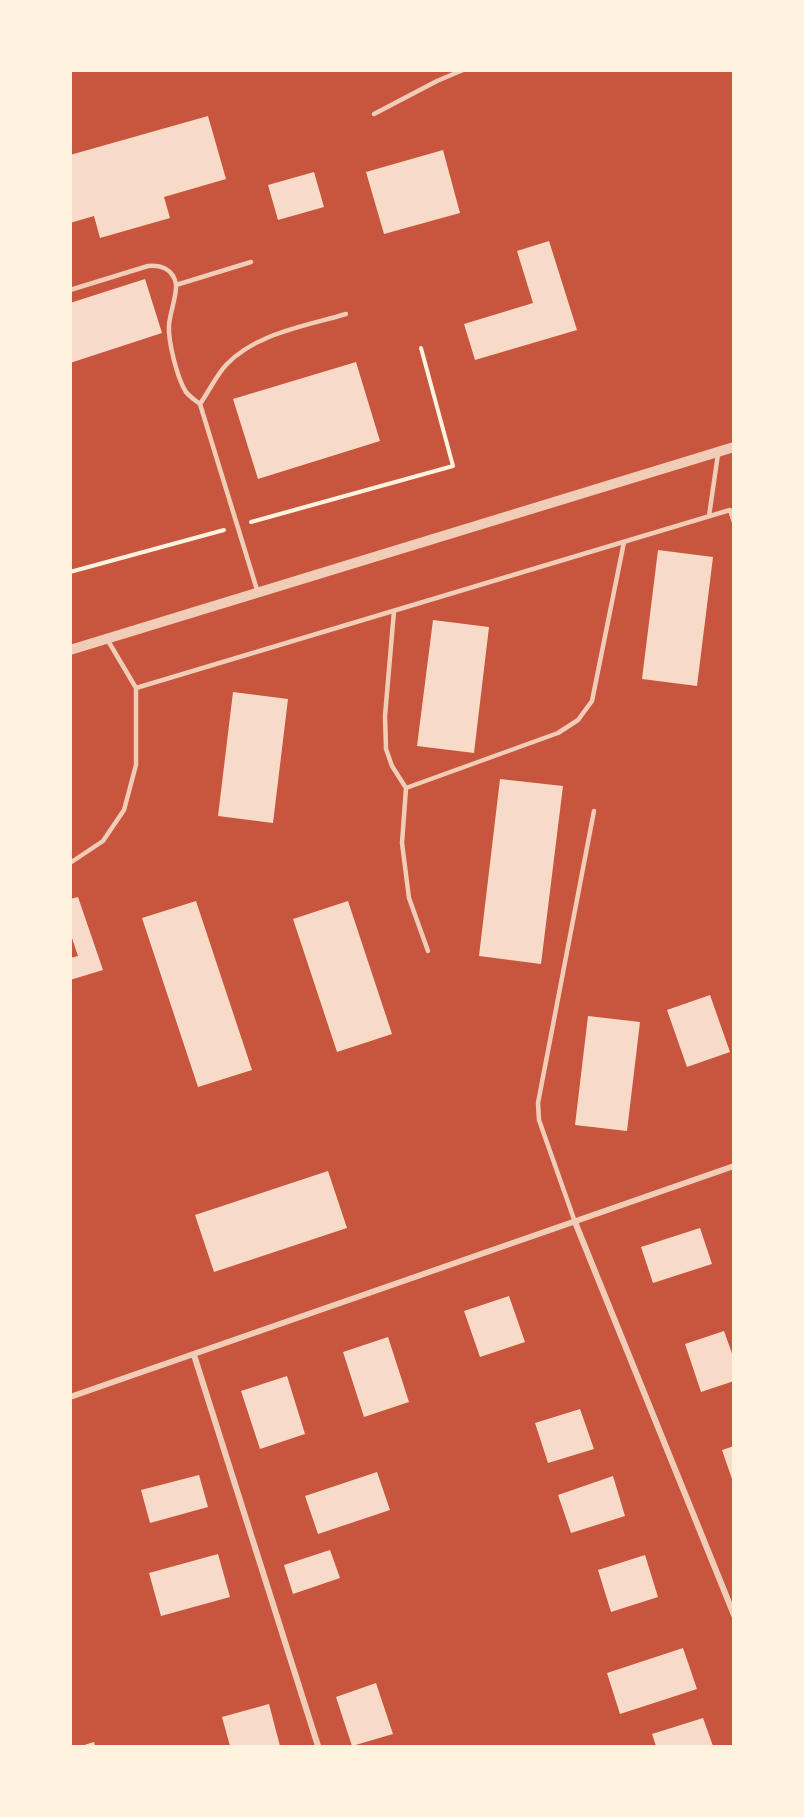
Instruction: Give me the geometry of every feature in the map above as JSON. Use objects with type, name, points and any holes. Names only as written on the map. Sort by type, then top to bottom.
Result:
[{"type":"street","points":[[70,650],[734,447]]},
{"type":"street","points":[[70,1397],[734,1166]]},
{"type":"street","points":[[575,1222],[734,1615]]},
{"type":"street","points":[[194,1354],[318,1746]]},
{"type":"lane","points":[[374,114],[462,70]]},
{"type":"lane","points":[[176,285],[251,262]]},
{"type":"lane","points":[[70,290],[157,266],[165,268],[172,274],[176,285],[169,325],[171,345],[185,390],[200,404],[258,593]]},
{"type":"lane","points":[[200,404],[224,367],[244,349],[263,339],[346,314]]},
{"type":"lane","points":[[709,516],[719,452]]},
{"type":"lane","points":[[136,688],[730,510],[734,522]]},
{"type":"lane","points":[[406,788],[558,733],[578,720],[592,701],[624,542]]},
{"type":"lane","points":[[394,611],[385,716],[386,748],[392,766],[406,788],[402,843],[409,898],[429,951]]},
{"type":"lane","points":[[70,863],[103,841],[124,810],[136,765],[136,688],[107,639]]},
{"type":"lane","points":[[575,1222],[542,1129],[538,1103],[594,811]]},
{"type":"path","points":[[70,572],[453,466],[421,348]]},
{"type":"building","points":[[208,116],[226,179],[164,197],[170,218],[100,238],[94,216],[70,223],[70,155]]},
{"type":"building","points":[[443,150],[460,213],[384,234],[366,172]]},
{"type":"building","points":[[314,172],[324,207],[278,220],[268,185]]},
{"type":"building","points":[[549,241],[577,330],[475,360],[464,324],[533,303],[517,251]]},
{"type":"building","points":[[145,279],[162,333],[70,363],[70,303]]},
{"type":"building","points":[[356,362],[380,441],[258,479],[233,399]]},
{"type":"building","points":[[658,550],[713,557],[697,686],[642,679]]},
{"type":"building","points":[[433,620],[489,627],[474,753],[417,746]]},
{"type":"building","points":[[233,692],[288,699],[273,823],[218,816]]},
{"type":"building","points":[[500,779],[563,786],[541,964],[479,956]]},
{"type":"building","points":[[78,897],[103,970],[70,980],[70,958],[78,956],[70,932],[70,899]]},
{"type":"building","points":[[196,901],[252,1070],[198,1087],[142,918]]},
{"type":"building","points":[[348,901],[392,1034],[337,1052],[293,919]]},
{"type":"building","points":[[710,995],[730,1052],[687,1067],[667,1010]]},
{"type":"building","points":[[588,1016],[640,1022],[627,1131],[575,1125]]},
{"type":"building","points":[[328,1171],[347,1228],[214,1272],[195,1215]]},
{"type":"building","points":[[700,1228],[712,1264],[653,1283],[641,1247]]},
{"type":"building","points":[[509,1296],[525,1342],[480,1357],[464,1311]]},
{"type":"building","points":[[724,1331],[734,1359],[734,1381],[701,1392],[685,1344]]},
{"type":"building","points":[[388,1337],[409,1402],[364,1417],[343,1352]]},
{"type":"building","points":[[287,1376],[305,1434],[260,1449],[241,1391]]},
{"type":"building","points":[[580,1409],[594,1449],[548,1463],[535,1423]]},
{"type":"building","points":[[734,1446],[734,1482],[733,1482],[722,1450]]},
{"type":"building","points":[[377,1472],[390,1510],[318,1534],[305,1496]]},
{"type":"building","points":[[199,1475],[208,1507],[150,1523],[141,1490]]},
{"type":"building","points":[[613,1476],[625,1516],[571,1533],[558,1495]]},
{"type":"building","points":[[330,1550],[340,1578],[293,1594],[284,1565]]},
{"type":"building","points":[[218,1554],[230,1597],[161,1616],[149,1573]]},
{"type":"building","points":[[645,1555],[658,1597],[611,1612],[598,1570]]},
{"type":"building","points":[[683,1648],[697,1689],[620,1714],[607,1673]]},
{"type":"building","points":[[376,1683],[393,1734],[352,1746],[336,1697]]},
{"type":"building","points":[[269,1704],[280,1746],[230,1746],[222,1717]]},
{"type":"building","points":[[703,1718],[713,1746],[656,1746],[652,1734]]},
{"type":"building","points":[[94,1742],[95,1746],[81,1746]]}]
